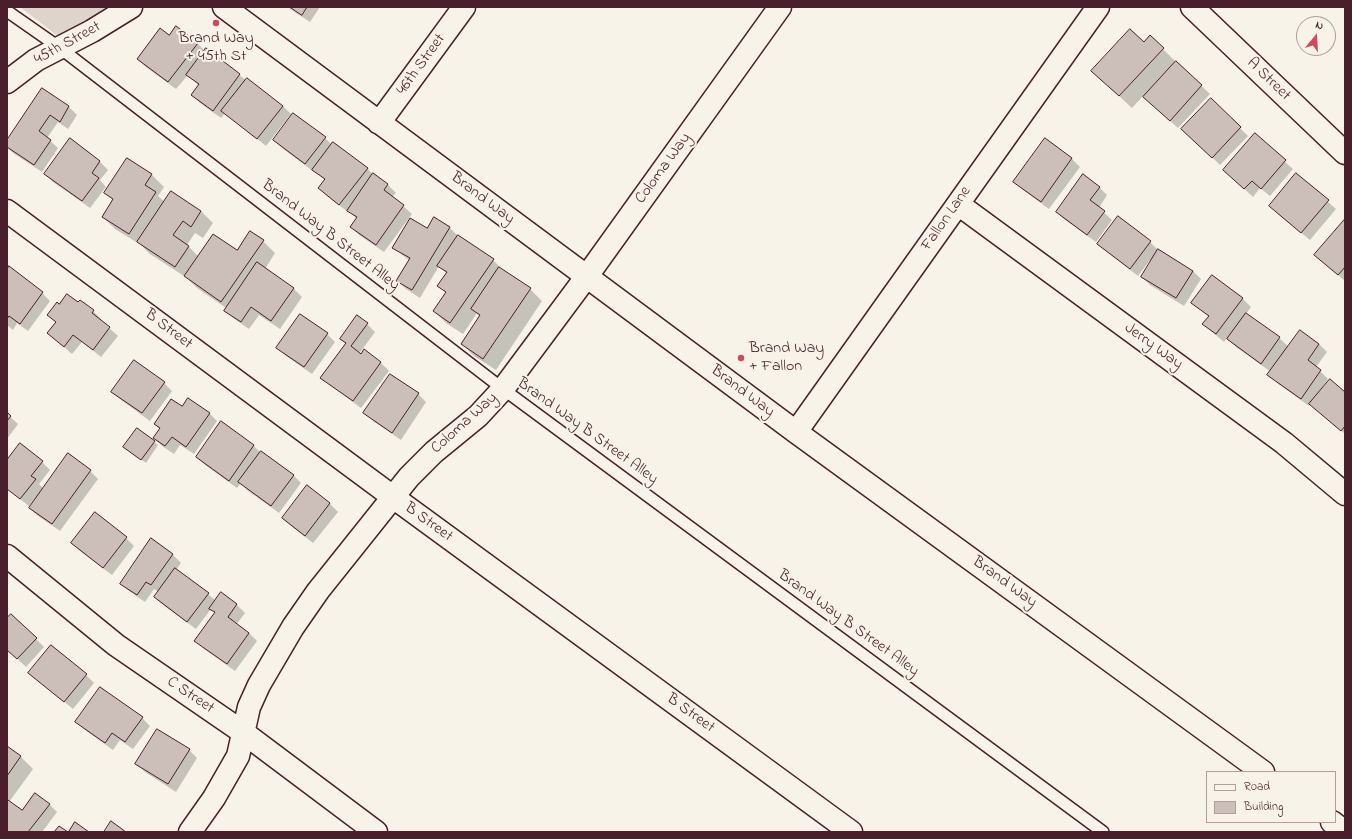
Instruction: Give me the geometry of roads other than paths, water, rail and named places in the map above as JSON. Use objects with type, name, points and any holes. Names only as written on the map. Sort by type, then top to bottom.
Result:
[{"type":"street","name":"45th Street","points":[[7,82],[36,60],[92,31],[131,7]]},
{"type":"street","name":"Brand Way","points":[[224,7],[796,432],[1262,771]]},
{"type":"street","name":"46th Street","points":[[379,123],[464,7]]},
{"type":"street","name":"Coloma Way","points":[[190,832],[214,798],[238,756],[249,707],[292,627],[318,591],[409,477],[434,452],[478,416],[503,390],[587,276],[780,7]]},
{"type":"street","name":"Fallon Lane","points":[[796,432],[1098,7]]},
{"type":"street","name":"A Street","points":[[1192,7],[1345,153]]},
{"type":"street","name":"Jerry Way","points":[[958,204],[1284,443],[1345,494]]},
{"type":"street","name":"B Street","points":[[7,211],[393,497],[851,832]]},
{"type":"street","name":"C Street","points":[[7,556],[116,645],[244,732],[376,832]]},
{"type":"street","points":[[1333,823],[1345,832]]},
{"type":"lane","name":"Brand Way B Street Alley","points":[[7,11],[60,48],[503,390],[1103,832]]},
{"type":"place","name":"Brand Way + 45th St","points":[[216,23]]},
{"type":"place","name":"Brand Way + Fallon","points":[[741,358]]}]
